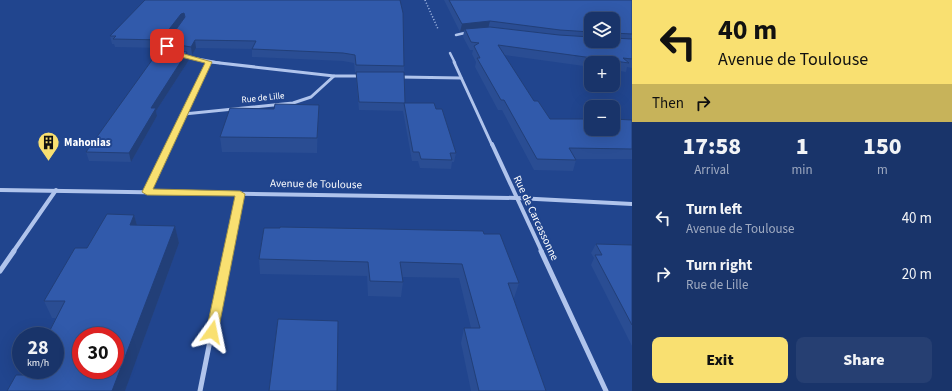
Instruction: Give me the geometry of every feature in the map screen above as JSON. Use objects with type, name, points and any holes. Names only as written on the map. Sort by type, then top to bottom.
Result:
[{"type":"street","points":[[456,34],[474,32]]},
{"type":"street","name":"Rue de Carcassonne","points":[[450,53],[606,391]]},
{"type":"street","points":[[179,55],[209,62],[334,76],[366,76]]},
{"type":"street","points":[[147,192],[209,62]]},
{"type":"street","name":"Rue de Lille","points":[[184,114],[293,103],[311,97],[334,76]]},
{"type":"street","points":[[398,77],[461,78]]},
{"type":"street","name":"Avenue de Toulouse","points":[[0,190],[517,198],[632,204]]},
{"type":"street","points":[[0,271],[56,190]]},
{"type":"street","points":[[200,391],[240,194]]},
{"type":"building","points":[[145,0],[400,0],[403,13],[404,66],[356,65],[355,55],[343,53],[252,49],[256,41],[195,40],[191,47],[179,45],[170,38],[185,17],[184,13],[181,14],[163,37],[164,40],[113,39],[116,36],[110,36]]},
{"type":"building","points":[[449,0],[632,0],[632,34],[620,33],[620,12],[584,12],[584,32],[490,21],[462,24]]},
{"type":"building","points":[[490,27],[584,37],[584,48],[620,48],[620,38],[632,39],[632,59],[623,58],[629,63],[620,62],[620,56],[584,57],[498,45],[534,101],[538,101],[550,119],[584,119],[584,136],[620,136],[620,119],[632,120],[632,149],[569,148],[576,160],[537,159],[504,100],[501,100],[477,58],[480,58],[474,46],[479,43],[471,42],[465,29]]},
{"type":"building","points":[[165,42],[176,50],[187,52],[151,108],[156,108],[129,153],[86,152]]},
{"type":"building","points":[[356,72],[404,72],[405,103],[359,102]]},
{"type":"building","points":[[404,103],[434,103],[436,109],[442,109],[456,153],[450,153],[452,160],[421,159],[419,152],[413,152]]},
{"type":"building","points":[[275,104],[319,105],[317,138],[220,137],[230,108],[274,109]]},
{"type":"building","points":[[107,214],[134,215],[130,225],[175,226],[124,360],[124,327],[72,327],[72,379],[117,379],[112,391],[7,391],[14,379],[64,379],[64,327],[52,327],[65,301],[44,301],[75,248],[87,248]]},
{"type":"building","points":[[280,227],[483,231],[484,234],[500,234],[519,283],[508,283],[546,391],[479,391],[464,328],[480,328],[462,264],[400,262],[403,282],[370,281],[368,262],[259,259],[264,228]]},
{"type":"building","points":[[596,244],[632,245],[632,325],[595,255],[602,255]]},
{"type":"building","points":[[278,319],[338,321],[337,391],[269,391]]},
{"type":"place","name":"Mahonias","points":[[49,162]]},
{"type":"route","points":[[167,46],[179,55],[209,62],[147,192],[240,194],[212,332]]}]
